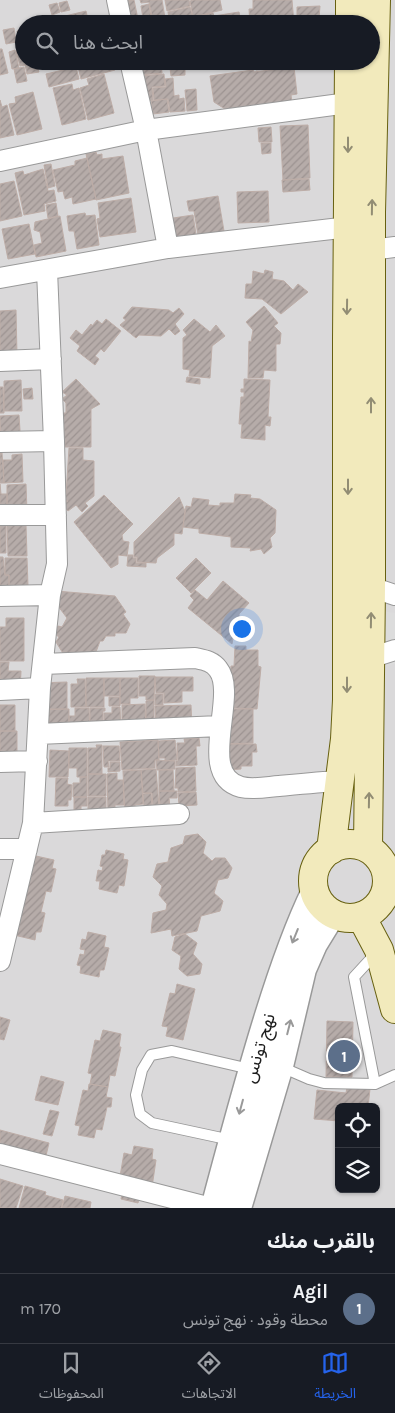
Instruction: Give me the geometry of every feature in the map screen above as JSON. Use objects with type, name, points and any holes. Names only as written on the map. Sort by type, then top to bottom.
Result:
[{"type":"main road","points":[[350,0],[350,15]]},
{"type":"main road","points":[[376,0],[376,15]]},
{"type":"main road","points":[[349,70],[347,339],[360,444],[383,591],[383,654],[368,848]]},
{"type":"main road","points":[[331,850],[345,739],[360,444],[383,249],[378,70]]},
{"type":"main road","points":[[386,890],[377,906],[361,916],[351,918],[333,913],[319,900],[315,891],[314,872],[318,863],[331,850],[349,844],[368,848],[382,862],[385,870],[386,890],[395,918]]},
{"type":"main road","points":[[361,916],[379,950],[395,1009]]},
{"type":"street","points":[[117,0],[120,15]]},
{"type":"street","points":[[132,70],[146,130],[168,248]]},
{"type":"street","points":[[0,161],[146,130],[348,103]]},
{"type":"street","points":[[0,278],[168,248],[349,227]]},
{"type":"street","points":[[1,956],[33,823],[40,688],[50,595],[57,564],[47,270]]},
{"type":"street","points":[[0,361],[51,360]]},
{"type":"street","points":[[0,442],[54,441]]},
{"type":"street","points":[[0,515],[56,515]]},
{"type":"street","points":[[0,596],[50,595]]},
{"type":"street","points":[[43,664],[195,658],[211,662],[219,670],[224,686],[220,726],[220,769],[225,777],[242,787],[259,788],[340,781]]},
{"type":"street","points":[[0,690],[40,688]]},
{"type":"street","points":[[38,734],[220,726]]},
{"type":"street","points":[[0,762],[36,761]]},
{"type":"street","points":[[33,823],[179,814]]},
{"type":"street","points":[[0,850],[27,849]]},
{"type":"street","name":"نهج تونس","points":[[238,1208],[264,1063],[286,959],[302,917],[315,891]]},
{"type":"street","name":"نهج تونس","points":[[212,1208],[232,1140],[314,944],[333,913]]},
{"type":"street","points":[[0,1154],[212,1208]]},
{"type":"lane","points":[[375,1084],[354,977],[379,950]]},
{"type":"lane","points":[[232,1140],[152,1124],[140,1114],[136,1095],[142,1070],[151,1055],[172,1052],[264,1063],[324,1083],[375,1084],[395,1075]]},
{"type":"shaded area","points":[[0,0],[395,0],[395,1208],[0,1208]]},
{"type":"shaded area","points":[[374,610],[395,613],[395,664],[379,667]]},
{"type":"building","points":[[111,0],[134,0],[137,15],[114,15]]},
{"type":"building","points":[[140,0],[162,0],[164,15],[152,15],[149,2],[141,3]]},
{"type":"building","points":[[165,0],[189,0],[190,6],[167,11]]},
{"type":"building","points":[[220,0],[222,10],[193,15],[190,1]]},
{"type":"building","points":[[253,0],[292,0],[293,15],[249,15],[249,9],[253,9]]},
{"type":"building","points":[[67,1],[70,10],[61,12],[59,3]]},
{"type":"building","points":[[57,3],[60,12],[52,15],[49,5]]},
{"type":"building","points":[[149,4],[151,15],[142,15],[141,6]]},
{"type":"building","points":[[320,6],[319,15],[297,15],[297,7]]},
{"type":"building","points":[[190,7],[192,15],[168,15],[168,12]]},
{"type":"building","points":[[86,11],[87,15],[69,15]]},
{"type":"building","points":[[239,12],[240,15],[220,15]]},
{"type":"building","points":[[14,28],[15,42],[6,44],[3,30]]},
{"type":"building","points":[[0,49],[2,49],[8,73],[0,75]]},
{"type":"building","points":[[15,50],[15,69],[12,69],[9,52]]},
{"type":"building","points":[[14,69],[25,70],[27,81],[17,83]]},
{"type":"building","points":[[26,70],[38,70],[39,72],[27,74]]},
{"type":"building","points":[[63,70],[77,70],[79,79],[49,87],[46,74]]},
{"type":"building","points":[[79,70],[115,70],[81,79]]},
{"type":"building","points":[[140,70],[162,70],[162,73],[140,75]]},
{"type":"building","points":[[170,70],[185,70],[185,75],[171,76]]},
{"type":"building","points":[[253,70],[254,72],[294,70],[297,94],[291,95],[292,104],[231,111],[231,109],[225,109],[214,102],[210,76]]},
{"type":"building","points":[[104,74],[114,113],[88,120],[80,88],[89,85],[87,79]]},
{"type":"building","points":[[164,74],[165,86],[152,87],[153,100],[142,102],[140,76]]},
{"type":"building","points":[[173,78],[174,96],[179,95],[179,99],[184,98],[185,111],[170,112],[168,99],[154,100],[153,88],[166,87],[165,79]]},
{"type":"building","points":[[72,84],[73,90],[79,88],[86,119],[62,125],[53,88]]},
{"type":"building","points":[[196,89],[197,110],[187,111],[185,90]]},
{"type":"building","points":[[33,92],[42,129],[17,135],[9,104],[16,103],[15,97]]},
{"type":"building","points":[[167,99],[169,112],[153,114],[151,101]]},
{"type":"building","points":[[0,100],[2,107],[7,105],[14,135],[0,138]]},
{"type":"building","points":[[308,125],[310,178],[283,180],[280,126]]},
{"type":"building","points":[[271,127],[272,142],[259,142],[258,128]]},
{"type":"building","points":[[261,143],[271,143],[271,153],[262,154]]},
{"type":"building","points":[[96,152],[97,155],[102,154],[102,159],[123,156],[129,193],[96,200],[86,154]]},
{"type":"building","points":[[87,158],[96,199],[73,204],[72,197],[65,199],[63,191],[58,192],[53,170],[75,165],[75,161]]},
{"type":"building","points":[[51,164],[55,186],[48,188],[44,165]]},
{"type":"building","points":[[43,169],[48,191],[54,190],[56,201],[44,204],[45,211],[24,215],[15,173],[23,171],[24,175]]},
{"type":"building","points":[[309,179],[310,190],[283,192],[282,180]]},
{"type":"building","points":[[14,181],[22,216],[0,221],[0,184]]},
{"type":"building","points":[[268,191],[269,222],[238,223],[237,192]]},
{"type":"building","points":[[218,196],[224,231],[198,235],[194,211],[189,211],[187,201]]},
{"type":"building","points":[[131,198],[136,232],[100,237],[97,219],[100,218],[98,203]]},
{"type":"building","points":[[56,203],[58,216],[48,218],[46,205]]},
{"type":"building","points":[[85,213],[86,216],[95,215],[99,245],[77,249],[74,231],[69,231],[67,216]]},
{"type":"building","points":[[193,215],[198,247],[162,252],[160,220]]},
{"type":"building","points":[[60,216],[66,251],[36,257],[34,245],[42,243],[40,232],[34,230],[35,222]]},
{"type":"building","points":[[29,224],[35,254],[8,259],[2,229]]},
{"type":"building","points":[[265,270],[273,272],[272,279],[284,281],[293,290],[298,284],[308,292],[281,314],[262,299],[245,298],[246,284],[252,284],[253,271],[264,274]]},
{"type":"building","points":[[264,306],[278,323],[274,326],[281,333],[280,344],[276,344],[276,371],[264,370],[263,378],[248,378],[249,341],[251,342],[253,330],[246,322]]},
{"type":"building","points":[[132,307],[169,310],[173,313],[179,308],[184,314],[175,324],[180,331],[175,335],[169,329],[161,336],[139,335],[136,338],[120,325],[126,320],[123,318]]},
{"type":"building","points":[[16,310],[17,356],[0,356],[0,311]]},
{"type":"building","points":[[106,319],[121,331],[104,352],[101,349],[95,356],[99,359],[95,365],[77,351],[80,346],[70,338],[76,330],[82,335],[97,320],[102,324]]},
{"type":"building","points":[[194,319],[210,332],[216,325],[225,336],[212,346],[210,378],[189,376],[190,370],[183,369],[183,338],[187,335],[183,330]]},
{"type":"building","points":[[187,377],[200,379],[200,384],[186,382]]},
{"type":"building","points":[[76,379],[100,404],[91,409],[91,447],[65,447],[63,413],[66,413],[66,403],[62,399],[67,395],[62,392]]},
{"type":"building","points":[[244,379],[270,380],[268,417],[271,417],[270,426],[265,425],[265,440],[241,438],[242,424],[239,424],[241,397],[244,397],[244,392],[241,392],[241,389],[244,389]]},
{"type":"building","points":[[21,380],[22,411],[4,411],[4,381]]},
{"type":"building","points":[[0,387],[3,387],[4,413],[0,413]]},
{"type":"building","points":[[32,388],[33,399],[24,399],[23,389]]},
{"type":"building","points":[[19,415],[21,446],[1,447],[0,416]]},
{"type":"building","points":[[69,448],[83,448],[83,460],[94,461],[94,496],[85,503],[88,506],[82,512],[76,505],[68,511],[62,504],[68,501],[63,499],[63,495],[66,495]]},
{"type":"building","points":[[0,453],[2,453],[4,483],[0,483]]},
{"type":"building","points":[[22,454],[23,482],[4,483],[3,460],[12,460],[12,455]]},
{"type":"building","points":[[0,484],[1,494],[7,494],[7,511],[0,511]]},
{"type":"building","points":[[26,484],[27,512],[7,513],[7,485]]},
{"type":"building","points":[[235,494],[251,495],[250,498],[260,499],[276,510],[275,533],[270,538],[272,547],[264,554],[261,549],[250,551],[251,548],[231,547],[231,537],[199,533],[199,529],[183,527],[186,506],[191,507],[193,498],[209,500],[208,505],[220,506],[220,503],[234,503]]},
{"type":"building","points":[[104,495],[133,524],[122,535],[123,541],[129,542],[127,556],[118,555],[118,564],[111,568],[74,522]]},
{"type":"building","points":[[179,497],[185,511],[182,534],[174,533],[174,545],[157,558],[156,563],[137,562],[137,557],[134,557],[134,542]]},
{"type":"building","points":[[0,523],[6,523],[6,553],[0,553]]},
{"type":"building","points":[[7,525],[26,525],[27,556],[8,556]]},
{"type":"building","points":[[128,555],[133,555],[133,558],[136,558],[136,563],[146,563],[146,567],[127,566]]},
{"type":"building","points":[[0,557],[3,557],[5,575],[9,575],[9,586],[0,586]]},
{"type":"building","points":[[5,558],[27,558],[28,586],[9,586],[9,575],[5,575]]},
{"type":"building","points":[[196,558],[211,573],[191,593],[176,578]]},
{"type":"building","points":[[223,581],[249,603],[239,614],[240,627],[245,627],[245,637],[233,638],[232,644],[188,608],[194,600],[190,596],[195,590],[207,600]]},
{"type":"building","points":[[56,591],[115,596],[126,612],[123,614],[130,624],[126,633],[115,633],[115,636],[106,636],[103,641],[100,641],[96,652],[64,655],[56,642],[59,637],[55,634],[58,626],[62,627],[67,618],[52,598]]},
{"type":"building","points":[[6,618],[24,618],[24,661],[0,661],[0,627],[6,627]]},
{"type":"building","points":[[235,646],[246,646],[246,650],[258,650],[258,666],[261,667],[257,709],[233,708],[234,701],[230,693],[231,666],[234,666]]},
{"type":"building","points":[[0,662],[9,662],[8,671],[21,671],[20,691],[0,690]]},
{"type":"building","points":[[139,676],[155,676],[154,700],[146,700],[146,696],[139,696]]},
{"type":"building","points":[[155,677],[193,677],[193,691],[182,691],[182,702],[164,703],[164,693],[156,693]]},
{"type":"building","points":[[86,678],[104,678],[104,707],[86,707]]},
{"type":"building","points":[[104,678],[120,678],[120,696],[104,696]]},
{"type":"building","points":[[120,678],[138,678],[138,698],[130,698],[130,704],[120,704]]},
{"type":"building","points":[[77,679],[85,679],[86,707],[71,707],[71,684],[78,684]]},
{"type":"building","points":[[67,682],[67,709],[36,710],[36,683]]},
{"type":"building","points":[[155,694],[163,694],[163,705],[155,705]]},
{"type":"building","points":[[109,697],[120,697],[120,706],[109,706]]},
{"type":"building","points":[[154,700],[154,723],[146,723],[146,701]]},
{"type":"building","points":[[145,704],[146,731],[122,732],[122,705]]},
{"type":"building","points":[[0,705],[15,705],[15,731],[0,731]]},
{"type":"building","points":[[191,705],[192,729],[156,730],[155,706]]},
{"type":"building","points":[[112,707],[120,707],[121,732],[104,732],[104,713],[112,713]]},
{"type":"building","points":[[75,708],[89,708],[90,736],[69,736],[69,716],[75,716]]},
{"type":"building","points":[[90,708],[105,708],[105,711],[103,711],[103,732],[90,732]]},
{"type":"building","points":[[40,709],[69,709],[69,733],[40,733]]},
{"type":"building","points":[[225,709],[253,709],[253,743],[225,744]]},
{"type":"building","points":[[0,731],[17,731],[17,757],[0,757]]},
{"type":"building","points":[[199,738],[200,746],[196,746],[197,765],[176,766],[176,761],[178,761],[177,743],[185,743],[184,739]]},
{"type":"building","points":[[158,740],[159,760],[155,760],[155,768],[122,770],[120,742]]},
{"type":"building","points":[[175,740],[177,760],[165,761],[165,758],[159,758],[158,741]]},
{"type":"building","points":[[227,744],[256,744],[257,752],[252,752],[252,766],[241,766],[241,769],[227,770]]},
{"type":"building","points":[[96,745],[102,745],[102,774],[88,774],[88,748],[97,748]]},
{"type":"building","points":[[103,746],[119,746],[120,761],[108,761],[109,767],[104,767]]},
{"type":"building","points":[[69,748],[87,748],[87,777],[77,777],[77,768],[69,768]]},
{"type":"building","points":[[50,750],[69,751],[68,777],[49,777]]},
{"type":"building","points":[[156,760],[175,761],[175,769],[157,770]]},
{"type":"building","points":[[110,762],[120,762],[120,771],[108,772]]},
{"type":"building","points":[[195,767],[196,791],[178,792],[178,788],[175,788],[176,768]]},
{"type":"building","points":[[156,769],[159,807],[153,807],[152,793],[143,793],[141,770]]},
{"type":"building","points":[[141,770],[143,804],[135,805],[135,812],[125,813],[123,771]]},
{"type":"building","points":[[159,770],[173,770],[174,791],[159,791]]},
{"type":"building","points":[[117,773],[117,780],[123,780],[124,805],[115,805],[115,813],[108,813],[107,774]]},
{"type":"building","points":[[88,774],[106,774],[106,796],[88,796]]},
{"type":"building","points":[[80,777],[87,777],[87,797],[73,797],[73,783],[80,783]]},
{"type":"building","points":[[56,778],[68,778],[67,784],[72,785],[71,800],[68,800],[68,806],[55,806]]},
{"type":"building","points":[[159,791],[177,791],[177,798],[169,798],[170,808],[160,808]]},
{"type":"building","points":[[196,792],[197,805],[179,806],[178,793]]},
{"type":"building","points":[[151,793],[152,806],[144,807],[143,794]]},
{"type":"building","points":[[74,797],[87,797],[87,806],[81,806],[81,810],[74,810]]},
{"type":"building","points":[[88,797],[106,797],[106,816],[88,816]]},
{"type":"building","points":[[198,834],[206,842],[203,853],[212,861],[215,858],[225,858],[232,868],[228,878],[218,880],[214,893],[223,901],[220,911],[201,916],[197,931],[172,936],[171,929],[151,933],[153,913],[166,910],[167,904],[159,895],[162,886],[153,877],[157,864],[168,862],[171,848],[183,844],[185,836]]},
{"type":"building","points":[[106,850],[124,854],[123,859],[128,860],[124,886],[119,885],[117,893],[99,889],[100,881],[96,881],[98,870],[102,871],[103,867],[100,866],[102,855],[105,855]]},
{"type":"building","points":[[36,856],[54,860],[52,868],[56,869],[51,892],[46,891],[41,912],[45,913],[41,932],[36,932],[35,940],[14,935],[18,916],[21,917],[22,912],[18,911],[20,900],[25,901],[26,875],[31,876],[32,873],[28,873],[30,862],[35,862]]},
{"type":"building","points":[[88,932],[106,936],[104,947],[109,948],[104,970],[100,970],[99,977],[80,973],[81,966],[77,965],[80,954],[84,955],[85,950],[80,949],[82,939],[86,940]]},
{"type":"building","points":[[185,934],[197,943],[193,954],[202,964],[200,974],[187,976],[179,969],[181,956],[172,950],[175,937]]},
{"type":"building","points":[[177,984],[195,989],[183,1040],[166,1036],[168,1027],[162,1026],[170,993],[175,994]]},
{"type":"building","points":[[0,1017],[10,1020],[4,1040],[0,1039]]},
{"type":"building","points":[[327,1021],[353,1022],[352,1077],[326,1077]]},
{"type":"building","points":[[103,1030],[121,1034],[119,1047],[121,1047],[115,1076],[110,1075],[108,1087],[90,1084],[92,1074],[88,1073],[95,1040],[100,1041]]},
{"type":"building","points":[[41,1076],[64,1082],[58,1105],[35,1100]]},
{"type":"building","points":[[89,1084],[108,1087],[106,1097],[112,1098],[111,1107],[107,1107],[102,1130],[96,1129],[94,1138],[78,1135],[80,1126],[75,1125],[83,1090],[88,1091]]},
{"type":"building","points":[[347,1087],[370,1089],[368,1103],[335,1103],[335,1121],[314,1119],[317,1090],[346,1093]]},
{"type":"building","points":[[50,1110],[59,1112],[52,1136],[43,1134]]},
{"type":"building","points":[[0,1130],[49,1143],[44,1164],[0,1152]]},
{"type":"building","points":[[134,1146],[153,1149],[152,1159],[156,1160],[152,1187],[141,1192],[138,1203],[121,1199],[123,1189],[118,1188],[124,1153],[132,1155]]},
{"type":"building","points":[[0,1179],[23,1186],[16,1208],[0,1208]]},
{"type":"building","points":[[25,1186],[46,1192],[45,1195],[63,1200],[61,1208],[19,1208]]},
{"type":"building","points":[[65,1196],[91,1202],[90,1208],[62,1208]]},
{"type":"place","name":"Agil","points":[[344,1056]]}]
